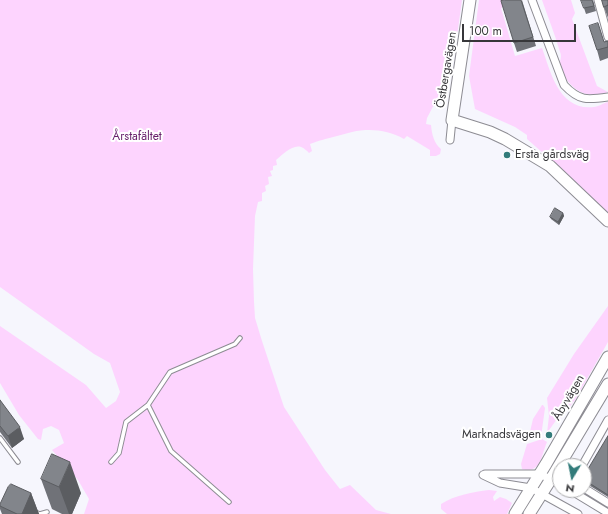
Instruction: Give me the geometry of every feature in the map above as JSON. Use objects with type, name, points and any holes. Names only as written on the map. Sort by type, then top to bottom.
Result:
[{"type":"street","name":"Östbergavägen","points":[[452,120],[470,0]]},
{"type":"street","points":[[532,0],[564,85],[571,93],[588,100],[608,97]]},
{"type":"street","points":[[598,0],[608,37]]},
{"type":"street","points":[[450,140],[452,120],[490,132],[519,146],[550,166],[608,221]]},
{"type":"street","name":"Åbyvägen","points":[[515,514],[608,357]]},
{"type":"street","points":[[569,458],[608,384]]},
{"type":"street","points":[[587,458],[608,420]]},
{"type":"street","points":[[552,480],[540,474],[483,475],[500,483],[531,488],[578,514]]},
{"type":"street","points":[[529,514],[542,493],[552,485]]},
{"type":"street","points":[[592,493],[608,503]]},
{"type":"street","points":[[583,498],[608,513]]},
{"type":"lane","points":[[111,462],[119,453],[126,422],[148,405],[170,372],[235,344],[240,338]]},
{"type":"lane","points":[[148,405],[171,451],[229,502]]},
{"type":"lane","points":[[0,438],[18,462]]},
{"type":"lane","points":[[32,511],[40,514],[47,512]]},
{"type":"green space","name":"Årstafältet","points":[[0,0],[462,0],[445,98],[438,97],[427,118],[426,124],[431,125],[434,138],[441,149],[440,154],[430,156],[430,150],[407,136],[404,139],[385,132],[372,130],[352,132],[310,144],[312,151],[309,153],[301,147],[295,147],[288,150],[276,160],[277,165],[273,166],[273,170],[270,171],[272,176],[268,177],[269,184],[265,186],[266,191],[262,193],[262,201],[258,202],[255,216],[253,269],[255,318],[284,407],[325,470],[340,489],[350,485],[376,510],[391,514],[84,514],[89,499],[78,480],[52,450],[64,443],[59,430],[51,426],[43,429],[41,440],[38,439],[19,415],[0,383],[0,326],[86,385],[106,408],[116,401],[120,392],[110,363],[94,354],[0,287]]},
{"type":"green space","points":[[479,0],[522,0],[501,8],[515,56],[542,48],[553,79],[565,97],[572,103],[582,107],[596,107],[608,102],[608,215],[578,184],[527,139],[527,135],[515,127],[475,109],[469,76]]},
{"type":"green space","points":[[542,0],[571,0],[575,13],[572,19],[597,86],[608,92],[594,95],[581,92],[571,85],[566,79],[560,66],[561,54]]},
{"type":"green space","points":[[608,306],[608,342],[575,400],[559,420],[557,419],[547,433],[549,416],[547,398],[574,354]]},
{"type":"green space","points":[[542,405],[545,408],[541,437],[528,440],[533,419]]},
{"type":"green space","points":[[542,439],[547,442],[537,466],[528,470],[522,469],[521,464],[527,444]]},
{"type":"green space","points":[[489,490],[497,491],[493,497],[494,501],[500,497],[512,503],[507,514],[447,514],[441,509],[441,504],[452,498]]},
{"type":"building","points":[[521,0],[533,37],[514,43],[501,1]]},
{"type":"building","points":[[581,0],[592,0],[594,6],[584,8]]},
{"type":"building","points":[[602,0],[608,0],[608,5],[604,7]]},
{"type":"building","points":[[598,23],[604,42],[608,41],[608,47],[597,50],[589,26]]},
{"type":"building","points":[[555,208],[563,213],[558,222],[550,217]]},
{"type":"building","points":[[0,400],[20,427],[8,436],[0,426]]},
{"type":"building","points":[[608,436],[608,495],[592,485],[592,463]]},
{"type":"building","points":[[52,454],[70,462],[59,487],[41,479]]},
{"type":"building","points":[[11,484],[31,493],[22,514],[17,514],[0,506],[8,487]]},
{"type":"place","name":"Ersta gårdsväg","points":[[507,155]]},
{"type":"place","name":"Marknadsvägen","points":[[549,435]]}]
